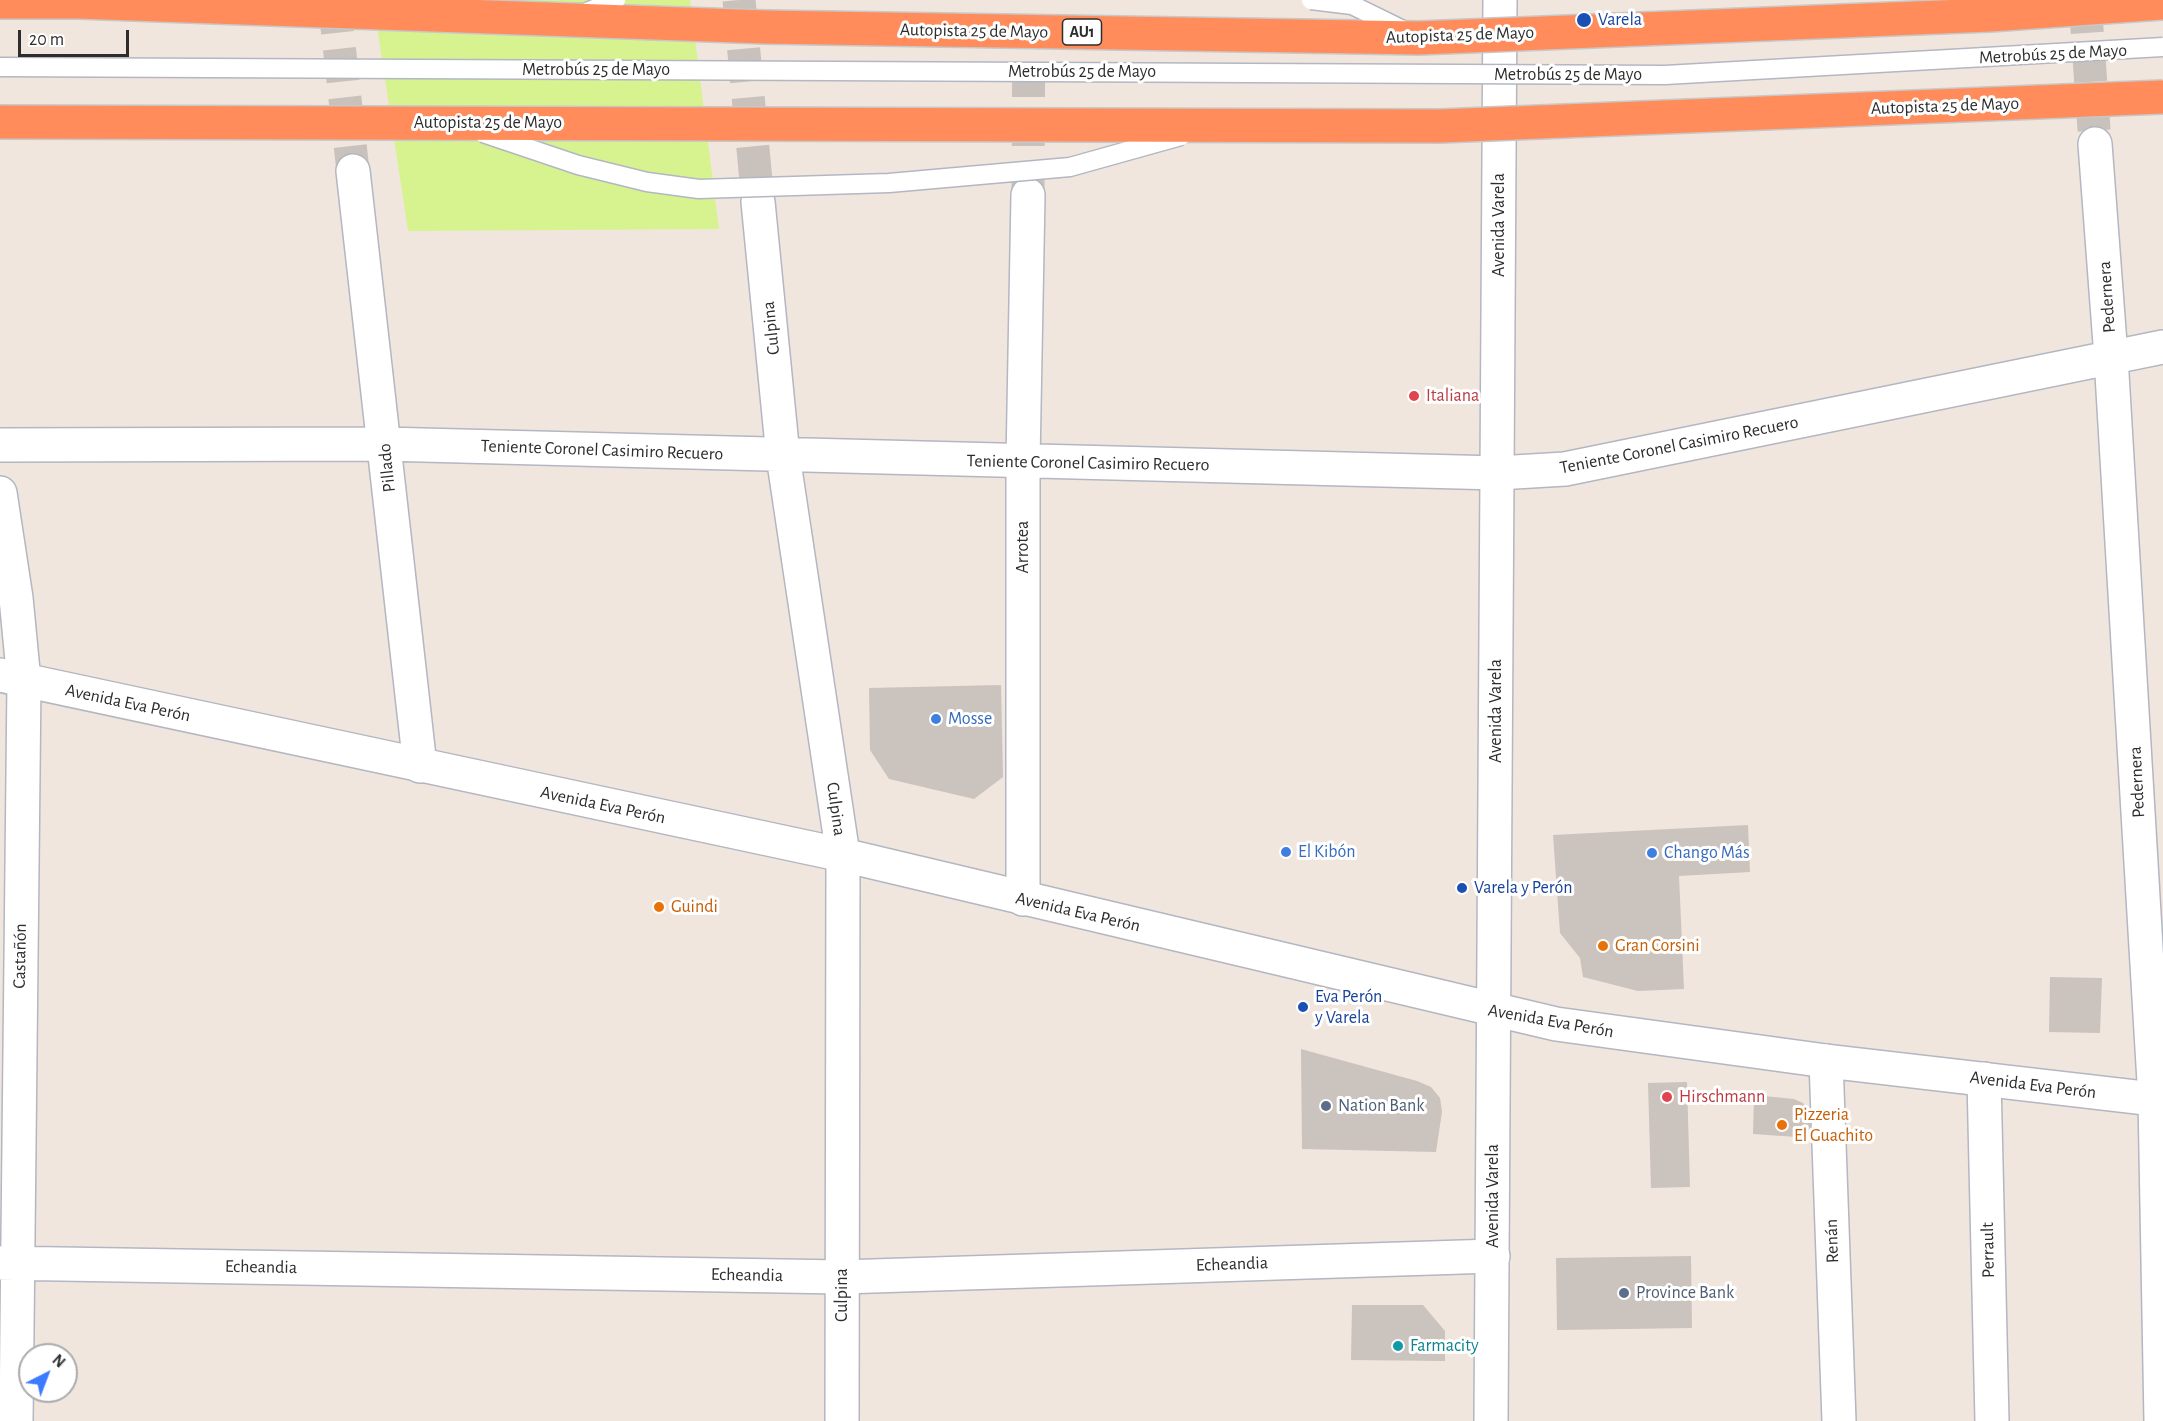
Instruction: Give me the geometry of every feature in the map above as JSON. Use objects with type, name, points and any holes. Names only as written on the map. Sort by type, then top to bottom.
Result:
[{"type":"highway","name":"Autopista 25 de Mayo","points":[[0,2],[78,2],[777,27],[1419,38],[1990,15],[2163,3]]},
{"type":"highway","name":"Autopista 25 de Mayo","points":[[0,122],[1440,126],[2163,97]]},
{"type":"street","name":"Avenida Varela","points":[[1491,1421],[1500,0]]},
{"type":"street","name":"Pedernera","points":[[2095,144],[2159,1099],[2161,1421]]},
{"type":"street","name":"Pillado","points":[[353,171],[420,766]]},
{"type":"street","name":"Arrotea","points":[[1023,899],[1023,461],[1028,195]]},
{"type":"street","name":"Culpina","points":[[758,202],[783,456],[843,855],[842,1421]]},
{"type":"street","name":"Teniente Coronel Casimiro Recuero","points":[[0,445],[384,444],[1498,473],[1565,469],[2163,347]]},
{"type":"street","name":"Castañón","points":[[0,493],[16,598],[12,678],[8,1263],[16,1421]]},
{"type":"street","name":"Avenida Eva Perón","points":[[12,678],[843,855],[1492,1011],[1556,1024],[1826,1061],[2159,1099]]},
{"type":"street","name":"Renán","points":[[1826,1061],[1839,1421]]},
{"type":"street","name":"Perrault","points":[[1984,1079],[1992,1421]]},
{"type":"street","name":"Echeandia","points":[[8,1263],[842,1277],[1493,1256]]},
{"type":"lane","points":[[567,20],[616,0]]},
{"type":"lane","points":[[1311,0],[1352,5],[1419,38]]},
{"type":"lane","name":"Metrobús 25 de Mayo","points":[[0,67],[1665,75],[2163,48]]},
{"type":"lane","points":[[453,123],[578,165],[647,182],[699,189],[889,183],[1070,167],[1217,126]]},
{"type":"green space","points":[[373,0],[690,0],[719,229],[408,231]]},
{"type":"building","name":"Mosse","points":[[1001,685],[1003,777],[974,799],[889,779],[870,750],[869,688]]},
{"type":"building","points":[[1748,825],[1750,872],[1679,876],[1684,989],[1638,991],[1583,977],[1580,958],[1560,933],[1553,835]]},
{"type":"building","points":[[2050,977],[2102,978],[2100,1033],[2049,1032]]},
{"type":"building","points":[[1301,1049],[1417,1081],[1431,1087],[1440,1098],[1442,1112],[1436,1152],[1302,1149]]},
{"type":"building","points":[[1687,1082],[1690,1187],[1651,1188],[1648,1083]]},
{"type":"building","name":"Pizzeria El Guachito","points":[[1754,1095],[1794,1099],[1803,1103],[1810,1116],[1811,1138],[1753,1134]]},
{"type":"building","name":"Province Bank","points":[[1691,1256],[1692,1328],[1557,1330],[1556,1258]]},
{"type":"building","name":"Farmacity","points":[[1352,1305],[1423,1305],[1445,1331],[1445,1361],[1351,1360]]},
{"type":"tunnel","points":[[334,0],[353,171]]},
{"type":"tunnel","points":[[739,0],[758,202]]},
{"type":"tunnel","points":[[1028,195],[1029,0]]},
{"type":"tunnel","points":[[2085,0],[2095,144]]},
{"type":"place","name":"Varela","points":[[1584,20]]},
{"type":"place","name":"Italiana","points":[[1414,396]]},
{"type":"place","name":"Mosse","points":[[936,719]]},
{"type":"place","name":"El Kibón","points":[[1286,852]]},
{"type":"place","name":"Chango Más","points":[[1652,853]]},
{"type":"place","name":"Varela y Perón","points":[[1462,888]]},
{"type":"place","name":"Guindi","points":[[659,907]]},
{"type":"place","name":"Gran Corsini","points":[[1603,946]]},
{"type":"place","name":"Eva Perón y Varela","points":[[1303,1007]]},
{"type":"place","name":"Hirschmann","points":[[1667,1097]]},
{"type":"place","name":"Nation Bank","points":[[1326,1106]]},
{"type":"place","name":"Pizzeria El Guachito","points":[[1782,1125]]},
{"type":"place","name":"Province Bank","points":[[1624,1293]]},
{"type":"place","name":"Farmacity","points":[[1398,1346]]}]
